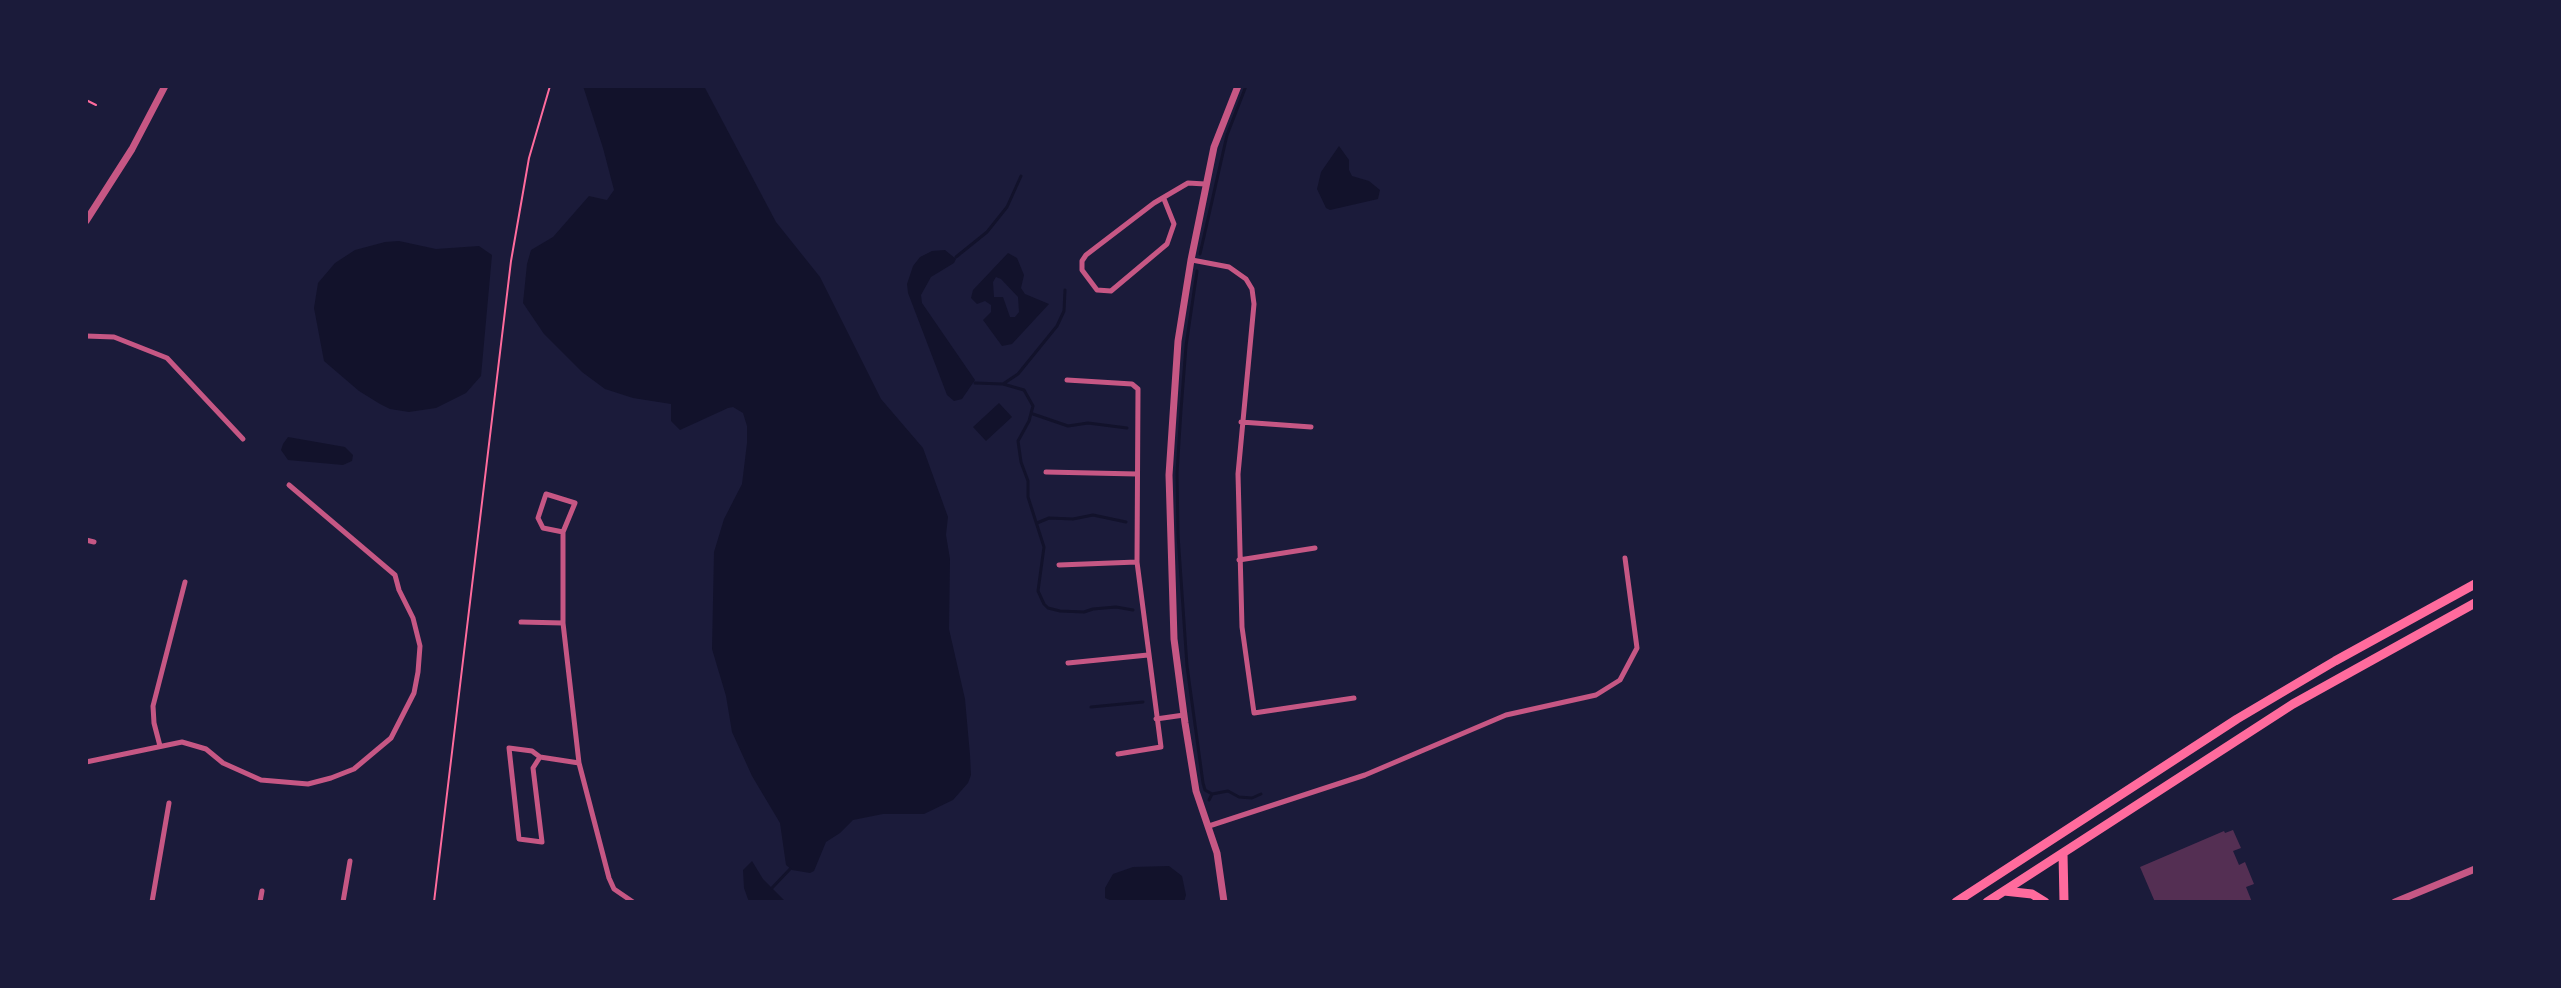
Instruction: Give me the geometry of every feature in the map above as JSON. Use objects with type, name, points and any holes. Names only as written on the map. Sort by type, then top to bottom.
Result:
[{"type":"main road","points":[[1956,902],[2237,719],[2475,584]]},
{"type":"main road","points":[[1987,902],[2282,711],[2475,603]]},
{"type":"main road","points":[[2063,853],[2064,902]]},
{"type":"main road","points":[[2004,891],[2032,894],[2045,902]]},
{"type":"street","points":[[86,221],[132,149],[165,86]]},
{"type":"street","points":[[1224,902],[1217,853],[1196,791],[1174,639],[1169,475],[1177,357],[1191,260],[1214,147],[1238,86]]},
{"type":"street","points":[[1164,199],[1174,224],[1167,244],[1111,291],[1097,290],[1082,270],[1082,261],[1154,203],[1188,183],[1205,184]]},
{"type":"street","points":[[1191,260],[1229,267],[1246,279],[1252,289],[1254,304],[1238,474],[1242,627],[1254,713],[1354,698]]},
{"type":"street","points":[[86,336],[114,337],[167,358],[243,439]]},
{"type":"street","points":[[1067,380],[1132,384],[1138,389],[1137,562],[1161,747],[1118,754]]},
{"type":"street","points":[[1241,422],[1311,427]]},
{"type":"street","points":[[1046,472],[1137,474]]},
{"type":"street","points":[[86,762],[182,742],[206,749],[223,763],[261,780],[308,784],[331,778],[365,761],[391,738],[414,693],[420,646],[413,618],[395,575],[289,485]]},
{"type":"street","points":[[563,532],[543,528],[538,518],[546,494],[575,503],[563,532],[563,623],[579,763],[609,878],[614,889],[633,902]]},
{"type":"street","points":[[86,540],[94,542]]},
{"type":"street","points":[[1239,560],[1315,548]]},
{"type":"street","points":[[1209,826],[1365,775],[1506,715],[1596,695],[1620,680],[1637,648],[1625,558]]},
{"type":"street","points":[[1059,565],[1137,562]]},
{"type":"street","points":[[160,746],[153,706],[185,582]]},
{"type":"street","points":[[521,622],[563,623]]},
{"type":"street","points":[[1068,663],[1148,655]]},
{"type":"street","points":[[1156,719],[1184,715]]},
{"type":"street","points":[[540,757],[533,768],[542,842],[519,839],[509,748],[579,763]]},
{"type":"street","points":[[152,902],[169,803]]},
{"type":"street","points":[[343,902],[350,861]]},
{"type":"street","points":[[2395,902],[2475,869]]},
{"type":"street","points":[[260,902],[262,891]]},
{"type":"path","points":[[434,902],[511,261],[529,158],[550,86]]},
{"type":"path","points":[[86,100],[96,105]]},
{"type":"shaded area","points":[[583,86],[704,86],[776,222],[820,277],[881,399],[923,448],[948,517],[949,629],[965,699],[971,775],[968,783],[953,800],[924,814],[883,814],[853,820],[826,842],[814,871],[810,873],[792,870],[786,865],[780,823],[752,776],[732,732],[726,696],[712,649],[714,552],[724,519],[742,484],[747,443],[743,413],[733,407],[728,408],[680,430],[671,421],[671,404],[633,398],[605,389],[582,372],[544,334],[523,303],[531,250],[553,237],[589,196],[607,200],[614,190]]},
{"type":"shaded area","points":[[1339,146],[1349,160],[1352,176],[1369,181],[1380,190],[1378,199],[1330,210],[1326,208],[1317,189],[1321,172]]},
{"type":"shaded area","points":[[399,241],[436,249],[479,246],[492,255],[481,376],[466,393],[436,408],[409,412],[380,404],[359,391],[324,361],[314,308],[318,283],[335,263],[355,250]]},
{"type":"shaded area","points":[[945,250],[956,259],[954,263],[931,277],[921,295],[922,303],[975,380],[962,399],[954,401],[947,395],[907,284],[913,266],[920,257],[932,251]]},
{"type":"shaded area","points":[[1008,253],[1017,258],[1024,275],[1021,288],[1025,294],[1049,304],[1012,344],[1002,346],[983,320],[991,312],[991,305],[985,301],[977,304],[971,298],[973,290]],"holes":[[[996,277],[1018,297],[1019,312],[1015,317],[1010,317],[1003,297],[994,297],[993,282]]]},
{"type":"shaded area","points":[[999,403],[1012,417],[986,441],[973,427]]},
{"type":"shaded area","points":[[288,437],[345,447],[353,455],[352,461],[343,465],[288,460],[281,450]]},
{"type":"shaded area","points":[[752,861],[763,879],[786,902],[749,902],[743,870]]},
{"type":"shaded area","points":[[1169,866],[1182,876],[1186,895],[1184,902],[1114,902],[1105,898],[1105,888],[1113,874],[1133,867]]},
{"type":"building","points":[[2233,830],[2241,848],[2233,851],[2239,865],[2245,862],[2254,884],[2246,887],[2252,902],[2155,902],[2140,867]]},
{"type":"waterway","points":[[1200,254],[1227,135],[1246,86]]},
{"type":"waterway","points":[[956,257],[987,232],[1007,207],[1021,176]]},
{"type":"waterway","points":[[1197,271],[1181,410],[1177,473],[1178,535],[1187,666],[1203,783],[1205,790],[1212,794],[1209,800]]},
{"type":"waterway","points":[[975,383],[1003,384],[1018,374],[1057,326],[1064,311],[1065,290]]},
{"type":"waterway","points":[[1003,384],[1024,390],[1033,406],[1018,441],[1028,481],[1028,497],[1044,547],[1038,591],[1044,604],[1060,611],[1084,612],[1116,607],[1133,610]]},
{"type":"waterway","points":[[1033,414],[1068,426],[1088,423],[1127,428]]},
{"type":"waterway","points":[[1037,523],[1049,518],[1073,519],[1093,515],[1126,522]]},
{"type":"waterway","points":[[1091,707],[1143,702]]},
{"type":"waterway","points":[[1212,794],[1228,791],[1239,797],[1252,798],[1261,794]]},
{"type":"waterway","points":[[772,888],[790,869]]}]
